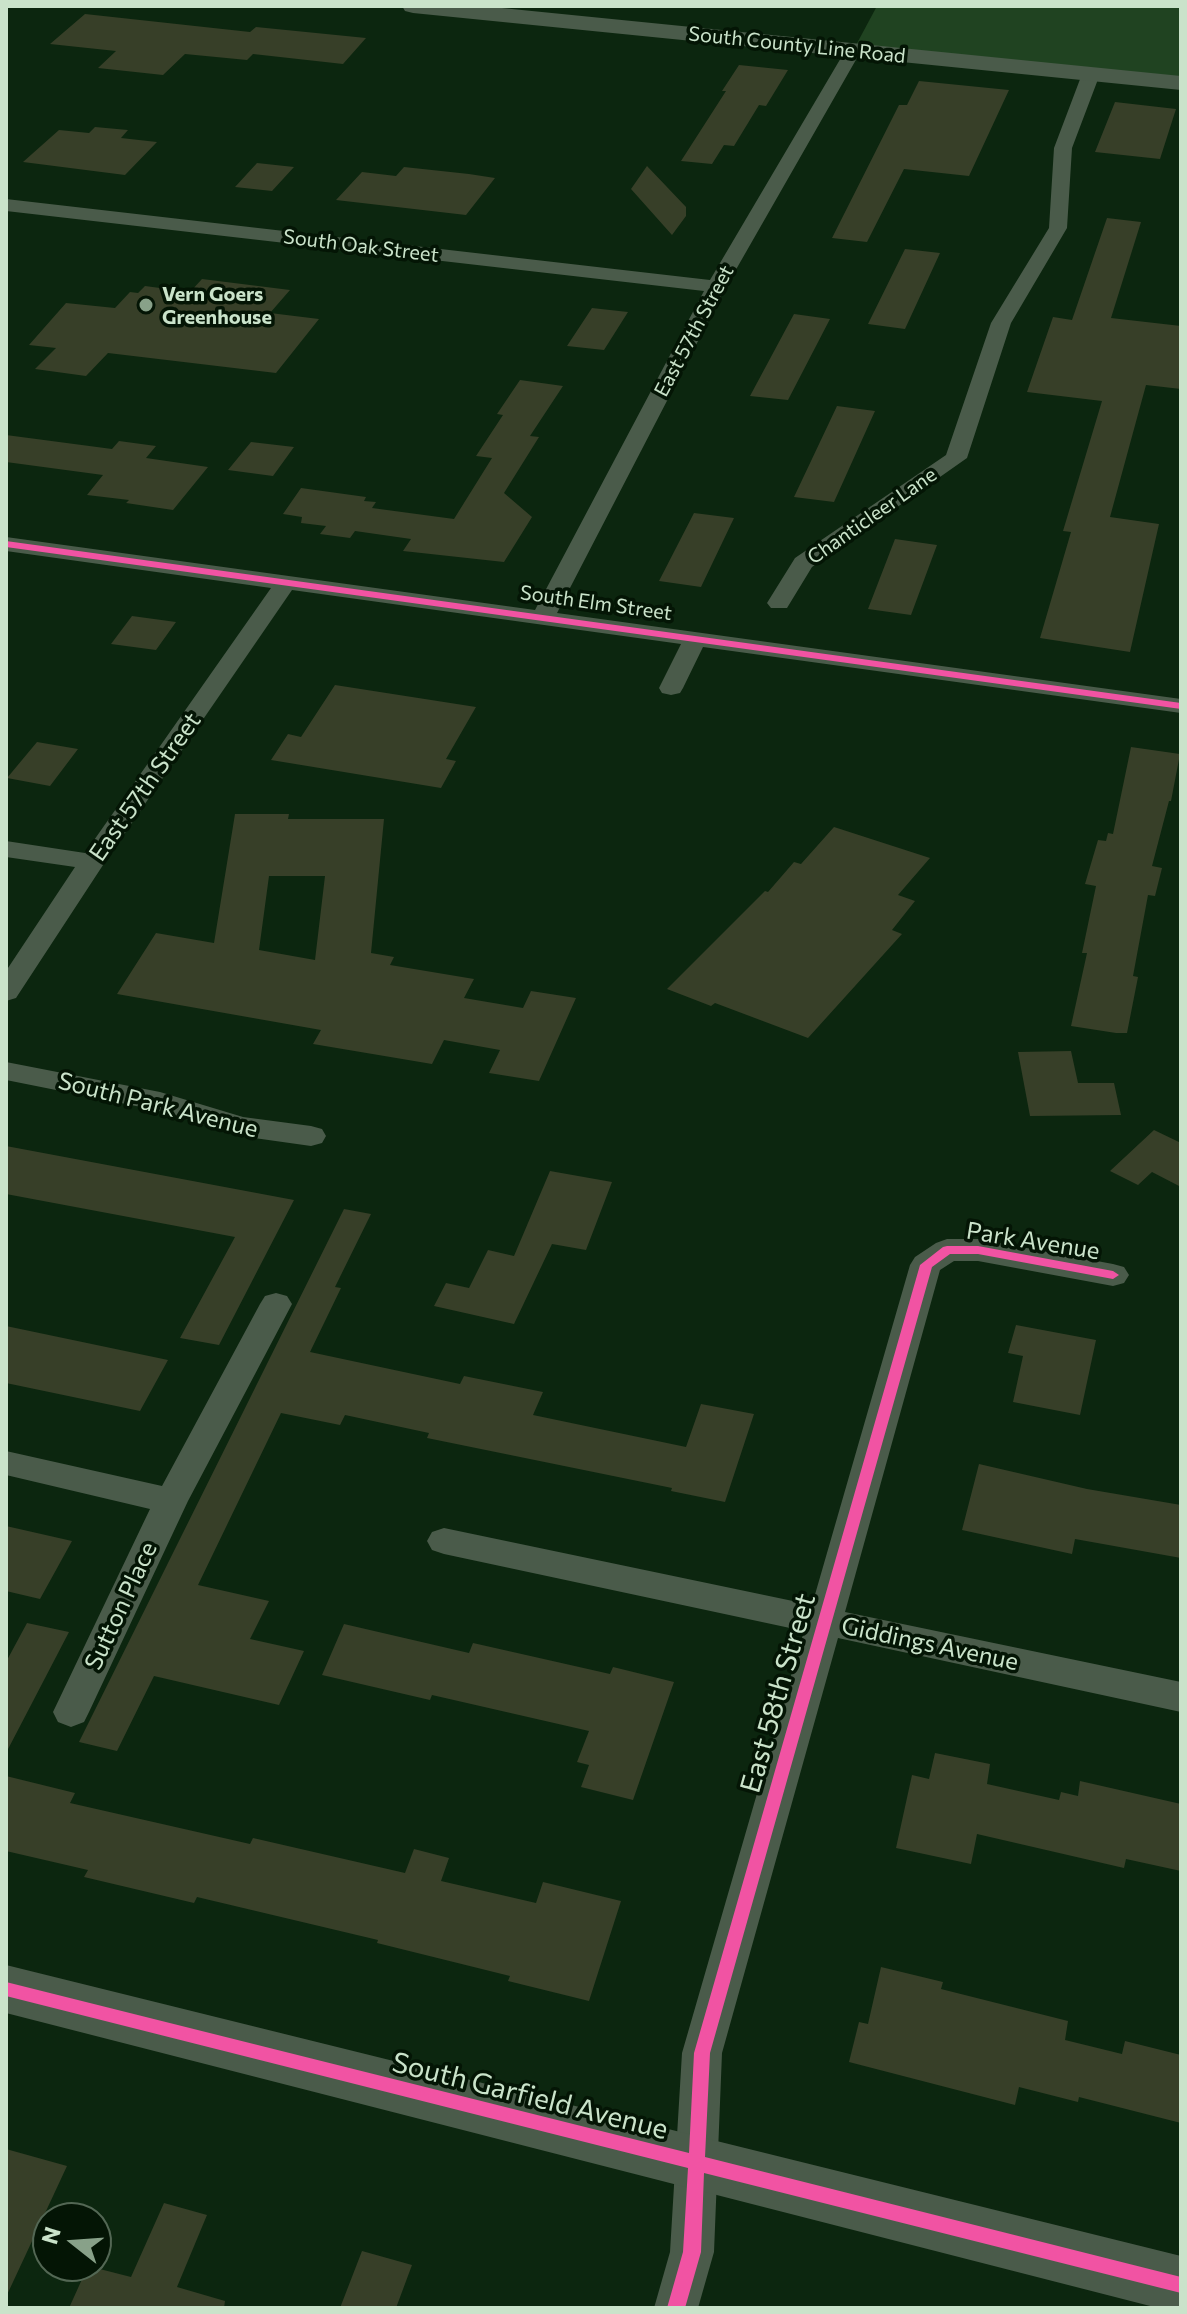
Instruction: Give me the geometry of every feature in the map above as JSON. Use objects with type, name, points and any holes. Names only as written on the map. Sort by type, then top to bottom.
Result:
[{"type":"main road","name":"South County Line Road","points":[[413,6],[1181,83]]},
{"type":"main road","name":"South Garfield Avenue","points":[[6,1989],[1181,2285]]},
{"type":"street","name":"East 57th Street","points":[[544,616],[716,287],[853,51]]},
{"type":"street","name":"Chanticleer Lane","points":[[779,603],[803,563],[956,458],[1001,323],[1058,228],[1063,148],[1091,74]]},
{"type":"street","name":"South Oak Street","points":[[6,205],[716,287]]},
{"type":"street","name":"South Elm Street","points":[[6,544],[1181,706]]},
{"type":"street","name":"East 57th Street","points":[[6,992],[92,862],[286,583]]},
{"type":"street","points":[[671,688],[696,637]]},
{"type":"street","points":[[6,849],[92,862]]},
{"type":"street","name":"South Park Avenue","points":[[6,1071],[160,1101],[240,1126],[311,1136]]},
{"type":"street","name":"Park Avenue","points":[[947,1250],[978,1250],[1113,1275]]},
{"type":"street","name":"East 58th Street","points":[[676,2308],[692,2252],[702,2053],[926,1265],[947,1250]]},
{"type":"street","name":"Sutton Place","points":[[71,1712],[171,1501],[276,1304]]},
{"type":"street","points":[[6,1463],[171,1501]]},
{"type":"street","name":"Giddings Avenue","points":[[444,1541],[1181,1697]]},
{"type":"green space","points":[[877,6],[1181,6],[1181,78],[855,47]]},
{"type":"building","points":[[85,14],[250,32],[256,27],[366,38],[343,64],[253,54],[247,60],[185,54],[163,75],[98,68],[116,51],[50,44]]},
{"type":"building","points":[[739,65],[788,70],[766,106],[759,105],[734,146],[724,145],[712,164],[681,161],[726,91],[722,91]]},
{"type":"building","points":[[919,81],[1009,90],[969,176],[904,169],[867,242],[832,238],[899,105],[907,105]]},
{"type":"building","points":[[1115,102],[1176,109],[1160,159],[1095,152]]},
{"type":"building","points":[[95,127],[128,130],[121,138],[157,142],[125,175],[23,162],[59,130],[89,133]]},
{"type":"building","points":[[257,163],[294,167],[272,191],[235,187]]},
{"type":"building","points":[[647,166],[686,207],[686,216],[672,235],[631,189]]},
{"type":"building","points":[[404,167],[495,178],[466,215],[336,200],[362,172],[396,176]]},
{"type":"building","points":[[1107,218],[1141,222],[1111,318],[1181,326],[1181,389],[1146,385],[1110,517],[1159,524],[1130,652],[1040,638],[1071,532],[1063,531],[1102,401],[1027,392],[1053,317],[1072,320]]},
{"type":"building","points":[[905,249],[940,253],[905,329],[868,324]]},
{"type":"building","points":[[202,279],[290,290],[270,313],[319,319],[276,373],[108,353],[86,376],[35,369],[56,348],[29,345],[66,303],[115,308],[130,292],[138,293],[145,286],[190,292]]},
{"type":"building","points":[[592,308],[628,312],[604,350],[567,346]]},
{"type":"building","points":[[794,314],[830,319],[788,400],[750,396]]},
{"type":"building","points":[[520,380],[563,386],[530,436],[539,437],[504,493],[532,517],[504,562],[403,551],[411,539],[355,531],[350,538],[320,534],[326,526],[301,523],[302,517],[283,514],[301,488],[366,497],[364,501],[376,502],[372,508],[454,519],[492,458],[476,456],[503,415],[497,414]]},
{"type":"building","points":[[837,406],[875,411],[834,502],[794,497]]},
{"type":"building","points":[[6,435],[112,449],[119,441],[156,446],[146,458],[208,467],[173,510],[126,503],[129,500],[87,495],[103,475],[6,462]]},
{"type":"building","points":[[251,442],[294,447],[273,476],[228,470]]},
{"type":"building","points":[[694,513],[734,518],[701,587],[659,581]]},
{"type":"building","points":[[895,539],[937,545],[911,615],[868,609]]},
{"type":"building","points":[[132,616],[176,622],[156,650],[111,644]]},
{"type":"building","points":[[335,685],[476,707],[446,759],[456,761],[441,788],[271,760],[288,734],[301,737]]},
{"type":"building","points":[[37,742],[78,749],[50,786],[7,778]]},
{"type":"building","points":[[1131,747],[1180,754],[1171,801],[1152,866],[1162,868],[1155,896],[1148,895],[1133,976],[1138,977],[1127,1033],[1116,1033],[1071,1026],[1087,953],[1082,953],[1096,886],[1085,884],[1098,840],[1106,841],[1108,833],[1113,834]]},
{"type":"building","points":[[235,814],[289,814],[288,819],[384,819],[371,953],[394,957],[390,965],[474,979],[464,998],[523,1008],[531,991],[576,998],[539,1081],[489,1073],[500,1050],[444,1040],[432,1064],[313,1044],[321,1030],[117,994],[156,933],[214,943]],"holes":[[[269,876],[325,876],[315,960],[259,950]]]},
{"type":"building","points":[[834,827],[930,858],[898,895],[915,901],[892,930],[902,934],[808,1038],[715,1003],[711,1006],[667,989],[765,891],[768,892],[794,862],[801,864]]},
{"type":"building","points":[[1071,1051],[1078,1083],[1114,1083],[1121,1115],[1030,1116],[1018,1052]]},
{"type":"building","points":[[1154,1130],[1181,1143],[1181,1187],[1152,1172],[1138,1185],[1110,1171]]},
{"type":"building","points":[[6,1146],[294,1200],[219,1345],[180,1338],[235,1237],[6,1194]]},
{"type":"building","points":[[550,1171],[612,1182],[586,1250],[552,1244],[514,1324],[434,1306],[446,1283],[469,1288],[488,1250],[514,1256]]},
{"type":"building","points":[[344,1209],[371,1214],[335,1287],[341,1288],[310,1352],[460,1384],[464,1376],[543,1392],[533,1415],[686,1447],[701,1404],[754,1414],[725,1502],[671,1491],[672,1488],[427,1438],[429,1433],[345,1415],[340,1425],[281,1413],[198,1585],[269,1601],[250,1639],[304,1651],[279,1705],[154,1676],[117,1751],[79,1742]]},
{"type":"building","points":[[1016,1325],[1096,1340],[1080,1415],[1013,1402],[1023,1356],[1008,1353]]},
{"type":"building","points":[[6,1326],[168,1360],[140,1411],[6,1383]]},
{"type":"building","points":[[979,1464],[1087,1489],[1181,1505],[1181,1558],[1075,1539],[1072,1554],[962,1530]]},
{"type":"building","points":[[6,1526],[72,1541],[40,1599],[6,1591]]},
{"type":"building","points":[[27,1623],[69,1632],[6,1753],[6,1662]]},
{"type":"building","points":[[344,1624],[469,1653],[473,1643],[610,1674],[613,1667],[674,1682],[633,1800],[581,1787],[589,1765],[577,1762],[589,1731],[432,1695],[430,1700],[322,1675]]},
{"type":"building","points":[[935,1753],[990,1764],[987,1784],[1059,1800],[1061,1792],[1078,1796],[1080,1781],[1181,1804],[1181,1871],[1126,1859],[1124,1868],[977,1834],[971,1864],[896,1848],[912,1775],[929,1779]]},
{"type":"building","points":[[6,1776],[75,1793],[70,1803],[250,1844],[253,1838],[405,1873],[414,1849],[449,1858],[441,1881],[536,1903],[543,1882],[621,1901],[589,2001],[508,1981],[510,1976],[377,1943],[378,1940],[197,1897],[194,1903],[84,1877],[88,1870],[6,1851]]},
{"type":"building","points":[[881,1967],[943,1982],[941,1989],[1068,2021],[1065,2040],[1122,2054],[1125,2041],[1181,2055],[1181,2123],[1079,2097],[1078,2102],[1019,2087],[1015,2105],[849,2062],[859,2022],[868,2024]]},
{"type":"building","points":[[6,2149],[67,2166],[50,2202],[32,2202],[32,2241],[6,2297]]},
{"type":"building","points":[[164,2203],[207,2215],[177,2287],[225,2301],[224,2308],[69,2308],[81,2282],[112,2282],[112,2272],[131,2277]]},
{"type":"building","points":[[362,2251],[412,2265],[396,2308],[340,2308]]},
{"type":"cycle path","points":[[6,544],[1181,706]]},
{"type":"cycle path","points":[[676,2308],[692,2252],[702,2053],[926,1265],[947,1250],[978,1250],[1113,1275]]},
{"type":"cycle path","points":[[6,1989],[1181,2285]]},
{"type":"place","name":"Vern Goers Greenhouse","points":[[146,305]]}]
